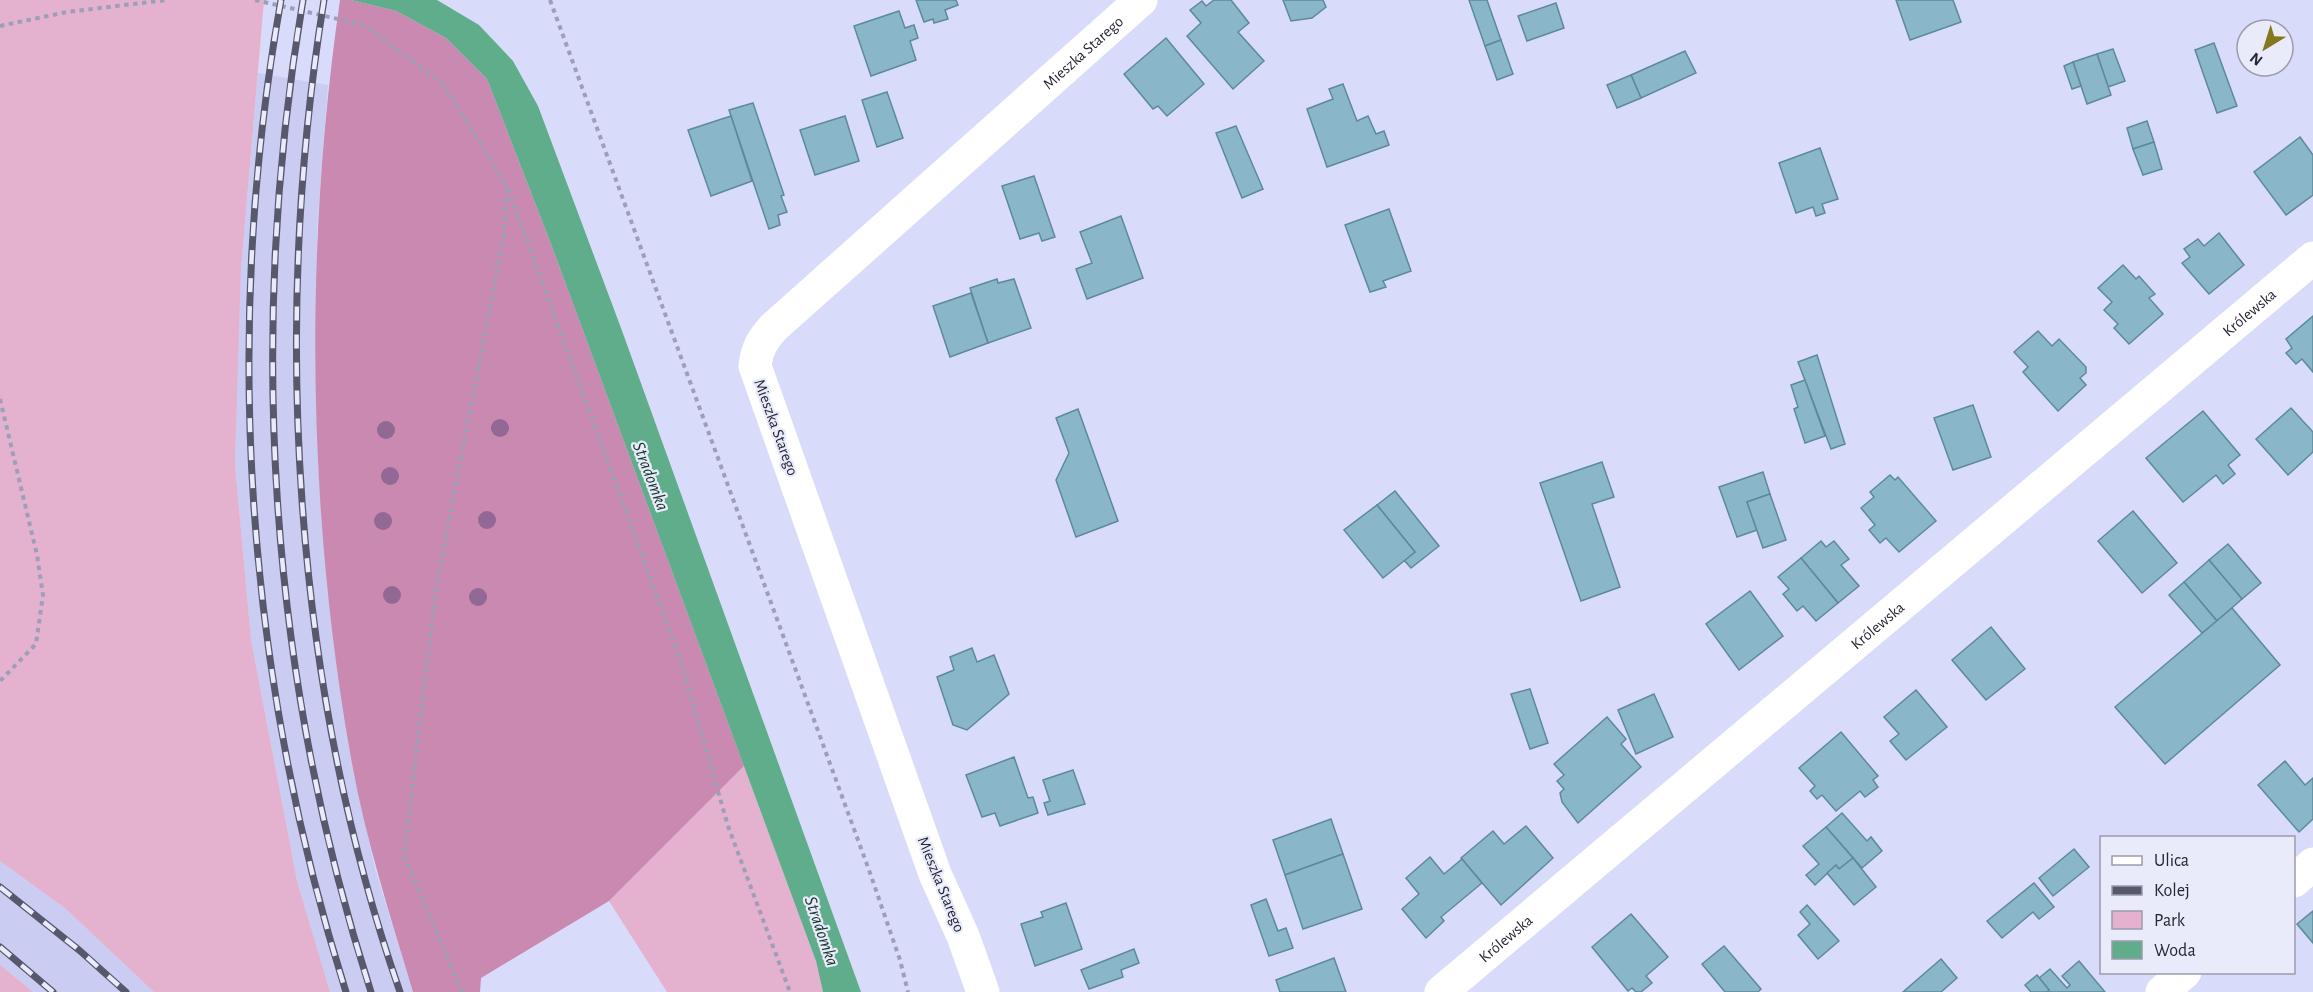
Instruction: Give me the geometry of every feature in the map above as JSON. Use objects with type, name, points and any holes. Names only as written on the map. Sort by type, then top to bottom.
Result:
[{"type":"street","name":"Mieszka Starego","points":[[983,992],[963,936],[935,874],[755,366],[756,353],[761,341],[774,327],[1141,0]]},
{"type":"street","name":"Królewska","points":[[1441,992],[2313,258]]},
{"type":"street","points":[[2295,880],[2313,864]]},
{"type":"street","points":[[2162,992],[2183,974]]},
{"type":"path","points":[[0,26],[67,12],[166,0]]},
{"type":"path","points":[[255,0],[363,25],[444,85],[507,186],[681,662],[728,826],[789,992]]},
{"type":"path","points":[[550,0],[868,870],[900,960],[908,992]]},
{"type":"path","points":[[462,992],[404,855],[436,588],[504,234],[507,186]]},
{"type":"path","points":[[0,399],[25,500],[43,595],[36,644],[0,681]]},
{"type":"shaded area","points":[[340,0],[351,0],[396,11],[446,38],[487,79],[551,244],[744,766],[609,901],[481,978],[480,992],[413,992],[363,817],[336,665],[319,475],[316,284],[320,188],[328,94]]},
{"type":"shaded area","points":[[258,73],[328,85],[317,229],[318,465],[331,618],[351,759],[375,869],[413,992],[330,992],[297,881],[251,640],[235,464],[241,269]]},
{"type":"shaded area","points":[[0,861],[66,909],[154,992],[33,992],[0,965]]},
{"type":"green space","points":[[0,0],[264,0],[241,269],[235,465],[251,640],[297,881],[330,992],[154,992],[66,909],[0,861]]},
{"type":"green space","points":[[744,766],[816,961],[823,992],[667,992],[609,901]]},
{"type":"green space","points":[[0,965],[33,992],[0,992]]},
{"type":"water","name":"Stradomka","points":[[351,0],[437,0],[479,25],[513,61],[538,106],[621,328],[861,992],[823,992],[816,961],[551,244],[487,79],[446,38],[396,11]]},
{"type":"building","points":[[916,0],[956,0],[958,5],[945,10],[948,19],[934,23],[933,19],[924,22]]},
{"type":"building","points":[[1214,0],[1231,0],[1249,23],[1238,32],[1264,61],[1233,89],[1187,36],[1201,23],[1190,10],[1202,1],[1206,6]]},
{"type":"building","points":[[1283,0],[1323,0],[1326,7],[1312,18],[1291,21]]},
{"type":"building","points":[[1469,0],[1487,0],[1501,40],[1485,46]]},
{"type":"building","points":[[1896,0],[1953,0],[1961,22],[1910,40]]},
{"type":"building","points":[[1556,3],[1564,28],[1527,41],[1518,16]]},
{"type":"building","points":[[899,11],[905,28],[914,25],[918,38],[910,41],[916,60],[871,76],[854,26]]},
{"type":"building","points":[[1166,38],[1204,84],[1167,116],[1158,106],[1153,109],[1124,74]]},
{"type":"building","points":[[1501,40],[1513,74],[1497,80],[1485,46]]},
{"type":"building","points":[[2214,43],[2237,106],[2217,113],[2195,50]]},
{"type":"building","points":[[2113,49],[2125,81],[2108,87],[2097,54]]},
{"type":"building","points":[[1685,51],[1696,73],[1641,98],[1631,75]]},
{"type":"building","points":[[2097,54],[2111,95],[2087,104],[2073,62]]},
{"type":"building","points":[[2073,62],[2081,86],[2072,89],[2064,66]]},
{"type":"building","points":[[1631,75],[1641,98],[1617,108],[1607,85]]},
{"type":"building","points":[[1343,84],[1357,121],[1368,116],[1376,134],[1384,131],[1389,145],[1327,167],[1307,109],[1333,99],[1329,89]]},
{"type":"building","points":[[887,92],[903,138],[877,147],[862,100]]},
{"type":"building","points":[[753,103],[784,195],[781,196],[787,212],[778,215],[780,225],[769,229],[729,110]]},
{"type":"building","points":[[731,116],[752,181],[711,196],[688,130]]},
{"type":"building","points":[[845,116],[859,161],[815,175],[800,130]]},
{"type":"building","points":[[2147,121],[2154,142],[2133,149],[2127,128]]},
{"type":"building","points":[[1236,126],[1263,189],[1242,198],[1216,133]]},
{"type":"building","points":[[2300,137],[2313,155],[2313,195],[2286,215],[2254,172]]},
{"type":"building","points":[[2154,142],[2162,169],[2143,175],[2133,149]]},
{"type":"building","points":[[1820,148],[1838,199],[1822,204],[1825,213],[1816,216],[1813,207],[1796,213],[1779,163]]},
{"type":"building","points":[[1034,176],[1055,237],[1042,241],[1039,233],[1020,239],[1002,186]]},
{"type":"building","points":[[1389,209],[1411,271],[1383,281],[1386,287],[1370,292],[1345,225]]},
{"type":"building","points":[[1121,216],[1143,278],[1087,299],[1076,269],[1092,263],[1080,232]]},
{"type":"building","points":[[2219,233],[2244,265],[2209,294],[2182,263],[2190,257],[2184,249],[2198,239],[2204,246]]},
{"type":"building","points":[[2123,265],[2136,279],[2139,276],[2155,294],[2149,298],[2163,314],[2129,344],[2114,328],[2118,324],[2104,310],[2112,302],[2098,288]]},
{"type":"building","points":[[997,279],[998,283],[1014,279],[1031,328],[988,343],[970,288]]},
{"type":"building","points":[[971,293],[988,343],[950,357],[933,306]]},
{"type":"building","points":[[2313,316],[2313,372],[2302,359],[2296,364],[2286,353],[2292,348],[2286,339]]},
{"type":"building","points":[[2038,331],[2052,346],[2059,339],[2086,367],[2086,373],[2080,378],[2086,385],[2058,411],[2023,372],[2028,367],[2014,352]]},
{"type":"building","points":[[1817,355],[1845,444],[1831,449],[1798,362]]},
{"type":"building","points":[[1805,380],[1825,436],[1805,443],[1794,409],[1798,407],[1791,385]]},
{"type":"building","points":[[1973,405],[1991,457],[1953,470],[1934,418]]},
{"type":"building","points":[[2291,408],[2313,432],[2313,452],[2288,475],[2256,439]]},
{"type":"building","points":[[1078,409],[1118,521],[1076,537],[1056,480],[1069,453],[1056,418]]},
{"type":"building","points":[[2203,411],[2240,455],[2228,465],[2235,474],[2223,484],[2216,475],[2183,502],[2146,458]]},
{"type":"building","points":[[1602,462],[1614,497],[1592,504],[1620,587],[1581,601],[1540,483]]},
{"type":"building","points":[[1763,472],[1770,494],[1747,502],[1757,530],[1737,537],[1719,487]]},
{"type":"building","points":[[1890,475],[1895,480],[1898,477],[1936,521],[1899,552],[1886,538],[1880,543],[1869,530],[1875,525],[1861,508],[1874,497],[1870,492]]},
{"type":"building","points":[[1395,491],[1439,546],[1411,568],[1404,560],[1415,552],[1377,505]]},
{"type":"building","points":[[1770,494],[1786,540],[1763,548],[1747,502]]},
{"type":"building","points":[[1377,505],[1415,552],[1383,578],[1344,530]]},
{"type":"building","points":[[2133,511],[2177,563],[2142,593],[2098,541]]},
{"type":"building","points":[[1821,541],[1826,547],[1834,541],[1849,559],[1841,565],[1859,586],[1838,603],[1801,558]]},
{"type":"building","points":[[2228,544],[2261,583],[2242,599],[2209,560]]},
{"type":"building","points":[[1801,558],[1838,603],[1816,621],[1803,606],[1797,611],[1783,594],[1789,589],[1778,577]]},
{"type":"building","points":[[2209,560],[2242,599],[2217,621],[2184,582]]},
{"type":"building","points":[[2184,582],[2217,621],[2202,633],[2169,595]]},
{"type":"building","points":[[1750,591],[1783,636],[1739,670],[1706,624]]},
{"type":"building","points":[[2232,608],[2280,665],[2165,764],[2115,707]]},
{"type":"building","points":[[1991,627],[2025,669],[1986,700],[1952,660]]},
{"type":"building","points":[[972,648],[977,662],[994,655],[1009,694],[967,730],[953,725],[937,677],[954,670],[950,657]]},
{"type":"building","points":[[1530,689],[1548,743],[1530,749],[1511,694]]},
{"type":"building","points":[[1916,690],[1947,727],[1906,760],[1890,741],[1899,734],[1884,717]]},
{"type":"building","points":[[1654,694],[1673,737],[1636,754],[1618,710]]},
{"type":"building","points":[[1607,717],[1626,739],[1621,744],[1641,767],[1578,823],[1562,802],[1560,793],[1564,789],[1557,781],[1564,775],[1554,764]]},
{"type":"building","points":[[1841,732],[1878,776],[1873,780],[1878,787],[1865,797],[1860,791],[1836,811],[1822,795],[1817,799],[1810,791],[1815,786],[1799,768]]},
{"type":"building","points":[[1014,757],[1028,798],[1033,797],[1038,813],[1000,826],[995,813],[982,817],[966,775]]},
{"type":"building","points":[[2285,761],[2305,785],[2313,778],[2313,819],[2299,832],[2258,785]]},
{"type":"building","points":[[1073,770],[1085,804],[1048,815],[1044,803],[1050,801],[1043,780]]},
{"type":"building","points":[[1842,813],[1867,841],[1871,837],[1882,851],[1862,868],[1826,827]]},
{"type":"building","points":[[1331,819],[1343,854],[1285,875],[1273,840]]},
{"type":"building","points":[[1526,826],[1553,858],[1501,905],[1461,858],[1493,831],[1504,844]]},
{"type":"building","points":[[1826,827],[1853,858],[1839,869],[1836,865],[1815,885],[1806,875],[1819,864],[1803,846]]},
{"type":"building","points":[[2074,849],[2089,867],[2053,896],[2039,878]]},
{"type":"building","points":[[1343,854],[1362,909],[1303,929],[1285,875]]},
{"type":"building","points":[[1430,857],[1444,874],[1462,859],[1482,883],[1441,917],[1444,921],[1426,938],[1402,909],[1419,894],[1406,878]]},
{"type":"building","points":[[1853,858],[1876,887],[1854,905],[1827,873],[1836,865],[1839,869]]},
{"type":"building","points":[[2034,883],[2054,907],[2039,919],[2033,912],[2002,938],[1987,921]]},
{"type":"building","points":[[1266,899],[1278,931],[1286,928],[1293,948],[1269,956],[1251,905]]},
{"type":"building","points":[[1066,903],[1082,949],[1035,966],[1021,924],[1043,917],[1041,912]]},
{"type":"building","points":[[1807,905],[1839,941],[1818,959],[1798,935],[1810,924],[1800,912]]},
{"type":"building","points":[[2313,911],[2313,943],[2297,924]]},
{"type":"building","points":[[1631,914],[1668,957],[1646,976],[1652,983],[1641,992],[1636,992],[1632,988],[1628,991],[1592,947]]},
{"type":"building","points":[[1724,946],[1761,989],[1758,992],[1725,992],[1702,964]]},
{"type":"building","points":[[1134,949],[1139,963],[1121,970],[1123,977],[1089,989],[1081,970]]},
{"type":"building","points":[[1334,958],[1346,992],[1280,992],[1276,980]]},
{"type":"building","points":[[1941,959],[1957,978],[1941,992],[1903,992]]},
{"type":"building","points":[[2079,961],[2105,992],[2047,992],[2049,990],[2039,978],[2050,969],[2067,988],[2070,985],[2062,976]]},
{"type":"building","points":[[2037,975],[2049,990],[2047,992],[2031,992],[2025,985]]},
{"type":"railway","points":[[281,0],[263,124],[252,249],[249,375],[254,500],[265,625],[285,749],[312,871],[346,992]]},
{"type":"railway","points":[[303,0],[286,124],[276,249],[273,375],[277,500],[289,625],[309,749],[336,871],[371,992]]},
{"type":"railway","points":[[324,0],[308,122],[299,247],[297,374],[302,501],[315,627],[335,752],[364,874],[400,992]]},
{"type":"railway","points":[[0,887],[79,950],[126,992]]},
{"type":"railway","points":[[0,947],[53,992]]}]
